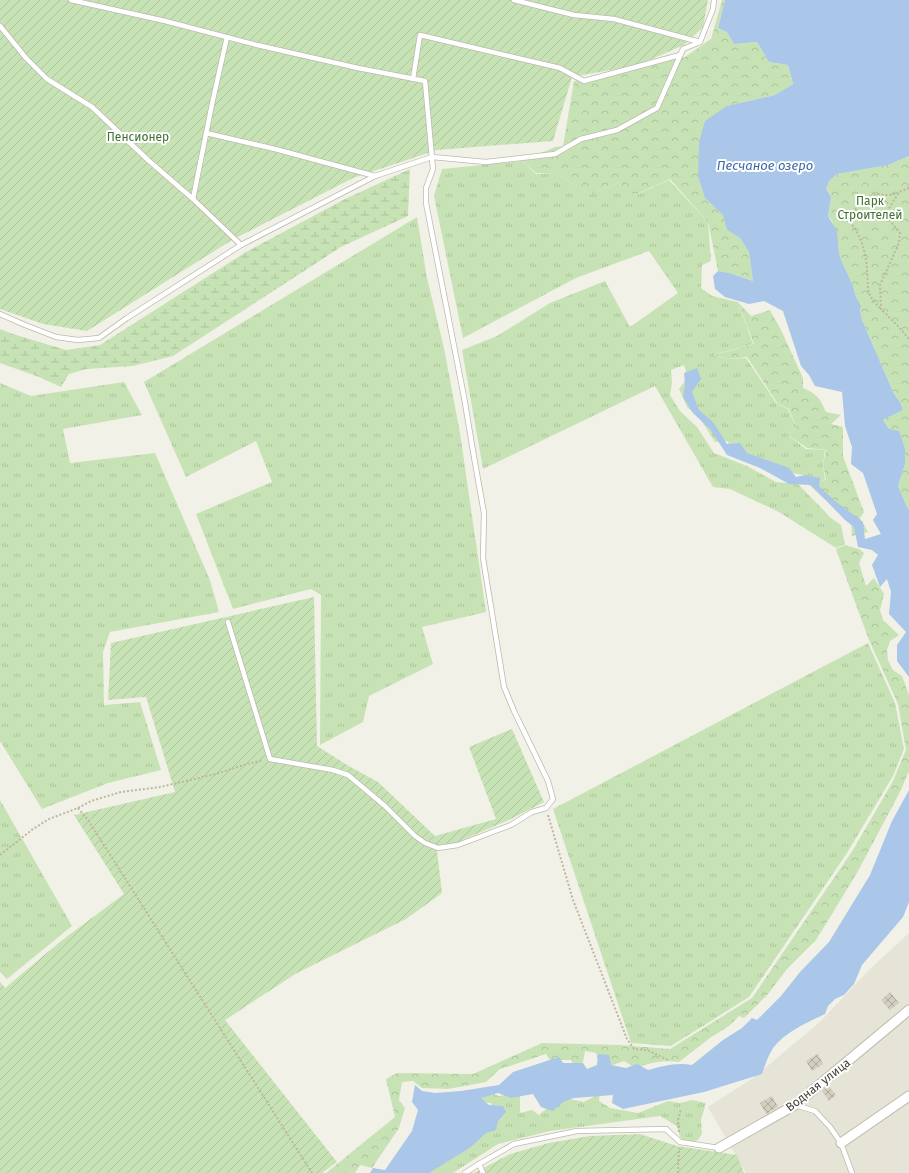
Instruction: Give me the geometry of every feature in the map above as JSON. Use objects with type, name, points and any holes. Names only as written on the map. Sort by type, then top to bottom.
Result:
[{"type":"street","name":"Водная улица","points":[[719,1148],[795,1105],[909,1010]]},
{"type":"street","points":[[841,1144],[909,1096]]},
{"type":"lane","points":[[72,0],[164,21],[257,45],[358,68],[425,81],[434,169],[426,188],[426,203],[464,397],[484,513],[484,558],[504,687],[548,782],[553,799],[546,808],[532,812],[510,825],[458,845],[438,848],[425,843],[415,836],[385,806],[348,775],[333,770],[270,759],[228,622]]},
{"type":"lane","points":[[514,0],[574,15],[614,19],[700,42]]},
{"type":"lane","points":[[0,314],[56,337],[78,340],[99,338],[127,318],[241,245],[375,176],[432,157],[486,162],[555,154],[581,139],[617,130],[657,108],[680,55],[684,49],[700,42],[713,9],[714,0]]},
{"type":"lane","points":[[0,26],[26,58],[47,79],[92,107],[148,160],[194,199],[241,245]]},
{"type":"lane","points":[[413,79],[420,35],[560,68],[584,81],[680,55]]},
{"type":"lane","points":[[194,199],[206,133],[227,37]]},
{"type":"lane","points":[[206,133],[275,149],[375,176]]},
{"type":"lane","points":[[795,1105],[814,1111],[830,1127],[841,1144],[852,1173]]},
{"type":"lane","points":[[465,1173],[514,1144],[577,1131],[666,1129],[680,1142],[719,1148]]},
{"type":"lane","points":[[479,1164],[483,1173]]},
{"type":"path","points":[[909,188],[887,195],[877,194],[866,199],[858,205],[849,220],[858,232],[864,248],[869,294],[874,302],[909,339]]},
{"type":"path","points":[[881,309],[880,285],[899,243],[900,233],[885,215],[899,192]]},
{"type":"path","points":[[0,855],[33,829],[49,819],[78,808],[91,801],[121,792],[160,787],[216,774],[246,764],[270,759]]},
{"type":"path","points":[[78,808],[88,820],[312,1173]]},
{"type":"path","points":[[546,808],[573,900],[627,1039],[634,1048],[647,1050],[668,1060]]},
{"type":"path","points":[[678,1173],[680,1142],[678,1120],[681,1109]]},
{"type":"shaded area","points":[[909,933],[909,1173],[746,1173],[708,1107],[753,1078],[821,1021],[867,972]]},
{"type":"green space","name":"Пенсионер","points":[[0,0],[708,0],[703,27],[684,45],[638,65],[572,77],[553,141],[437,150],[353,178],[232,240],[87,331],[43,324],[0,309]]},
{"type":"green space","points":[[722,0],[725,0],[718,28],[727,32],[734,44],[757,42],[769,62],[788,65],[793,84],[775,95],[727,106],[705,198],[724,215],[727,230],[740,238],[749,252],[753,281],[718,271],[708,222],[670,179],[635,195],[618,183],[590,194],[555,173],[536,173],[522,161],[555,147],[563,146],[574,81],[685,57],[711,39]]},
{"type":"green space","name":"Парк Строителей","points":[[909,156],[909,509],[898,486],[905,464],[889,429],[883,420],[903,410],[900,402],[894,394],[862,320],[860,306],[842,262],[832,221],[828,216],[831,197],[826,189],[829,181],[837,174],[888,165]]},
{"type":"green space","points":[[522,161],[536,174],[555,173],[590,194],[618,183],[636,195],[669,180],[708,222],[711,261],[702,265],[701,288],[712,296],[738,302],[753,344],[713,355],[728,359],[746,358],[777,404],[788,409],[796,427],[788,435],[806,449],[825,450],[823,464],[825,480],[807,483],[808,476],[792,473],[734,451],[727,441],[715,442],[701,420],[687,407],[679,389],[688,377],[684,365],[671,370],[672,383],[670,395],[680,411],[697,427],[714,453],[747,466],[776,482],[798,484],[831,518],[841,525],[845,544],[836,548],[779,512],[730,489],[713,487],[655,386],[483,469],[462,350],[497,336],[550,303],[605,281],[630,327],[678,293],[649,251],[576,278],[463,338],[434,196],[442,169]]},
{"type":"green space","points":[[410,169],[408,216],[341,247],[173,356],[133,366],[86,369],[69,374],[61,387],[39,377],[0,363],[0,329],[66,350],[100,345],[246,252],[345,199]]},
{"type":"green space","points":[[417,217],[427,278],[444,348],[460,433],[486,612],[422,627],[433,664],[369,696],[363,722],[320,745],[321,595],[311,589],[233,609],[196,514],[272,482],[256,441],[186,477],[144,382]]},
{"type":"green space","points":[[738,302],[751,316],[770,310],[803,378],[803,388],[812,392],[818,397],[826,412],[841,415],[831,424],[843,427],[843,456],[864,512],[860,518],[868,532],[852,536],[851,519],[822,497],[807,483],[826,480],[823,464],[826,450],[807,448],[788,435],[796,427],[789,409],[778,404],[747,357],[729,359],[714,355],[754,344]]},
{"type":"green space","points":[[124,382],[142,415],[63,429],[70,463],[155,453],[210,580],[219,612],[110,632],[103,652],[104,705],[140,702],[161,770],[108,783],[42,809],[0,741],[0,383],[31,396]]},
{"type":"green space","points":[[845,545],[859,549],[864,553],[859,563],[866,586],[874,578],[884,594],[880,610],[883,620],[899,635],[890,641],[887,650],[888,660],[893,670],[902,676],[909,695],[909,771],[901,790],[857,873],[816,940],[787,969],[768,994],[744,1018],[739,1016],[729,1026],[710,1038],[679,1062],[657,1062],[635,1068],[624,1061],[613,1065],[599,1063],[596,1053],[585,1051],[583,1062],[574,1067],[571,1060],[550,1060],[546,1054],[500,1069],[486,1082],[448,1089],[422,1088],[413,1081],[402,1082],[399,1100],[405,1108],[399,1128],[372,1168],[360,1165],[355,1173],[326,1173],[395,1117],[386,1079],[397,1073],[473,1074],[542,1043],[620,1045],[670,1049],[752,998],[853,850],[893,781],[906,750],[898,704],[869,640],[836,549]]},
{"type":"green space","points":[[314,597],[317,746],[378,782],[435,836],[496,819],[469,747],[512,729],[544,802],[511,819],[437,851],[442,893],[406,919],[297,973],[225,1020],[337,1162],[322,1173],[0,1173],[0,982],[5,988],[61,941],[124,894],[74,815],[175,792],[146,697],[108,700],[111,643]]},
{"type":"green space","points":[[868,643],[895,703],[904,749],[893,776],[847,853],[749,997],[671,1046],[631,1043],[553,809]]},
{"type":"green space","points":[[0,800],[72,926],[7,979],[0,972]]},
{"type":"green space","points":[[485,1091],[499,1096],[520,1092],[520,1113],[532,1110],[539,1115],[553,1103],[569,1099],[584,1102],[600,1093],[599,1101],[610,1108],[638,1113],[668,1101],[680,1103],[692,1100],[706,1103],[701,1120],[702,1134],[698,1140],[686,1143],[680,1137],[677,1126],[660,1116],[550,1131],[498,1144],[453,1173],[413,1173],[493,1110],[491,1103],[476,1102]]},
{"type":"green space","points":[[640,1134],[677,1146],[737,1155],[744,1173],[474,1173],[510,1154],[549,1143],[590,1136]]},
{"type":"water","name":"Песчаное озеро","points":[[725,0],[909,0],[909,156],[888,165],[837,174],[829,181],[826,189],[831,197],[828,216],[837,231],[839,253],[861,306],[860,311],[862,320],[894,394],[900,402],[903,410],[883,420],[889,429],[899,431],[905,449],[905,464],[898,486],[909,509],[909,677],[897,661],[897,645],[906,632],[889,614],[891,592],[887,579],[880,587],[872,565],[878,555],[872,550],[858,547],[854,527],[845,520],[811,485],[789,484],[760,468],[727,455],[710,429],[693,413],[683,397],[685,385],[684,373],[697,368],[701,379],[692,392],[699,410],[713,422],[727,444],[740,443],[747,453],[789,468],[796,477],[805,475],[820,478],[819,486],[834,500],[863,522],[865,539],[881,534],[873,520],[877,514],[863,473],[851,464],[852,447],[845,426],[842,392],[815,386],[809,375],[801,366],[783,311],[764,301],[749,304],[725,297],[715,289],[713,276],[718,271],[753,281],[749,252],[740,238],[727,230],[723,215],[705,198],[698,176],[699,142],[705,121],[727,106],[775,95],[793,84],[788,65],[769,62],[757,42],[734,44],[727,32],[718,28]]},
{"type":"water","points":[[909,790],[909,902],[903,917],[862,965],[854,984],[844,995],[835,999],[828,1006],[825,1014],[790,1032],[778,1042],[773,1048],[765,1064],[762,1074],[704,1092],[623,1109],[612,1103],[613,1095],[574,1098],[563,1102],[553,1111],[541,1107],[533,1094],[511,1098],[498,1093],[481,1098],[489,1105],[503,1106],[506,1112],[498,1121],[496,1130],[486,1133],[471,1147],[429,1173],[370,1173],[373,1168],[385,1170],[412,1131],[418,1110],[412,1102],[415,1085],[422,1091],[435,1093],[461,1091],[499,1085],[513,1072],[559,1057],[563,1063],[583,1063],[587,1069],[597,1065],[598,1054],[609,1055],[611,1065],[626,1068],[637,1064],[648,1070],[675,1064],[692,1065],[723,1040],[742,1028],[752,1018],[757,1020],[781,996],[800,972],[829,942],[870,875],[892,821]]},
{"type":"building","points":[[890,992],[899,1003],[890,1010],[881,1000]]},
{"type":"building","points":[[818,1054],[823,1064],[812,1071],[806,1061]]},
{"type":"building","points":[[828,1085],[836,1095],[829,1101],[822,1091]]},
{"type":"building","points":[[772,1096],[778,1107],[766,1114],[760,1103]]}]
